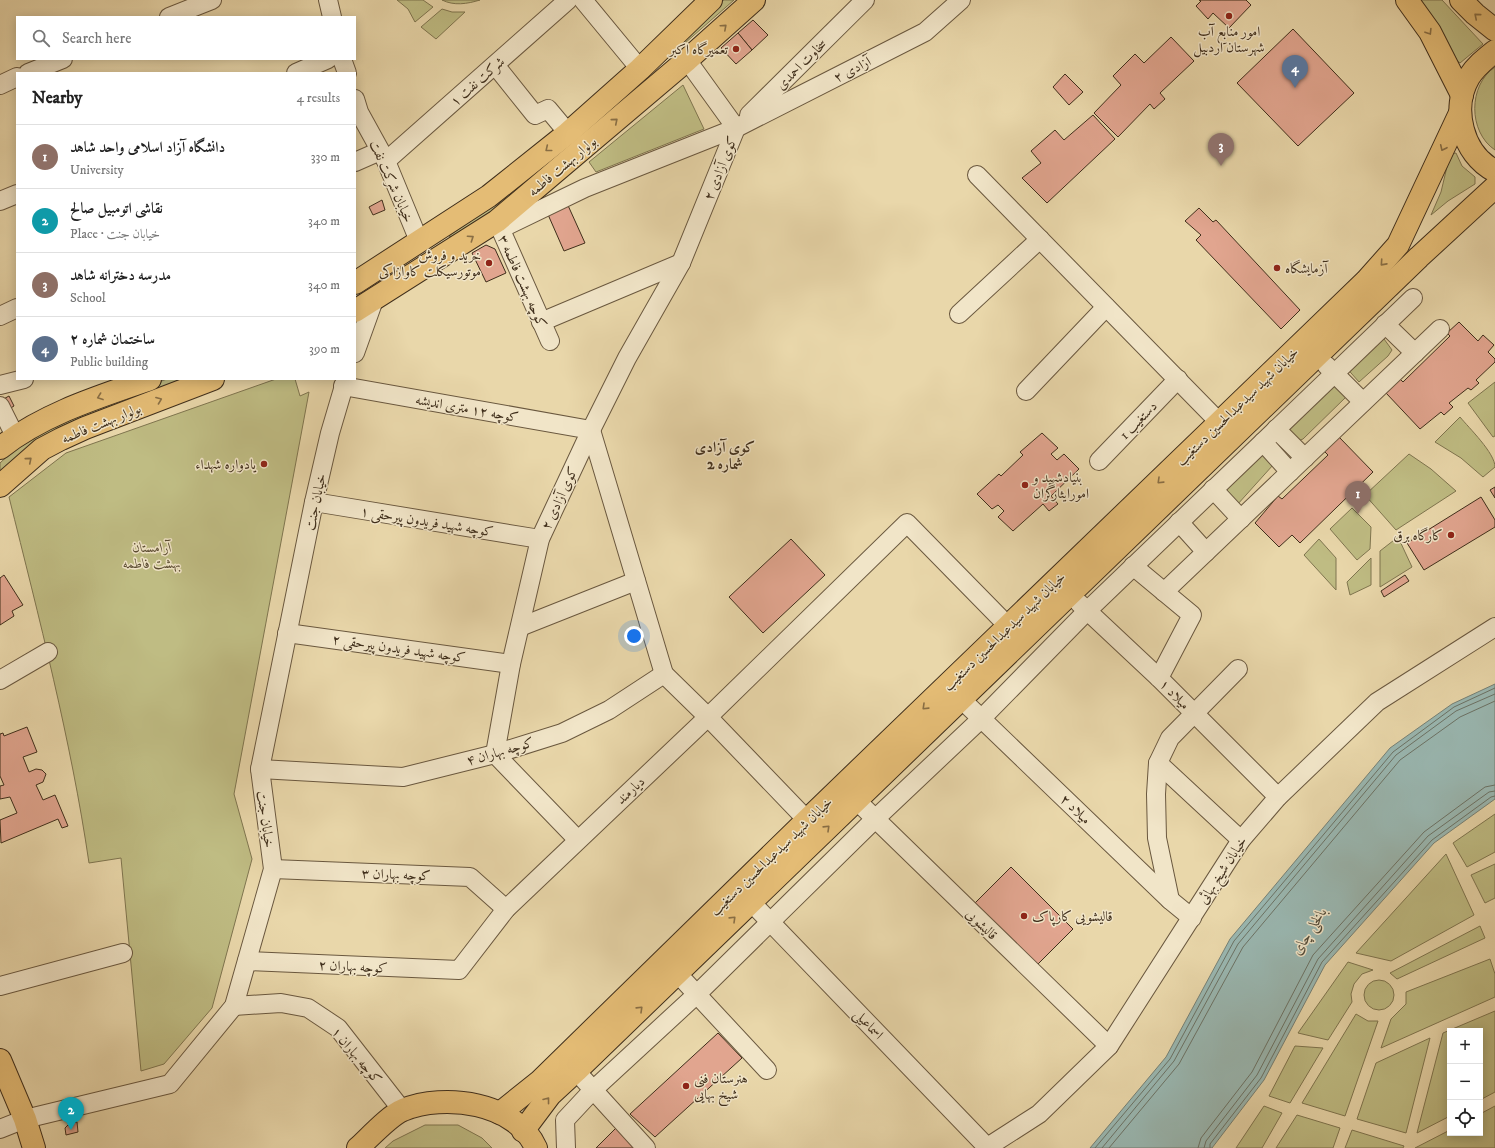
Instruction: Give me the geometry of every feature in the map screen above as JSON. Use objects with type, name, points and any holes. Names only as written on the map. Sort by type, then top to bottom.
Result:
[{"type":"main road","name":"بولوار بهشت فاطمه","points":[[356,282],[489,196],[568,133],[640,69],[711,0]]},
{"type":"main road","name":"بولوار بهشت فاطمه","points":[[356,310],[431,264],[499,225],[754,0]]},
{"type":"main road","points":[[1406,0],[1430,32],[1461,104],[1462,129],[1469,145],[1479,158],[1495,171]]},
{"type":"main road","points":[[1461,0],[1475,14],[1495,30]]},
{"type":"main road","name":"خیابان شهید سیدعبدالحسین دستغیب","points":[[500,1113],[540,1081],[806,820],[1009,627],[1366,281],[1392,252],[1408,223],[1461,104],[1469,77],[1476,67],[1495,51]]},
{"type":"main road","name":"خیابان شهید سیدعبدالحسین دستغیب","points":[[529,1139],[550,1095],[960,699],[1495,187]]},
{"type":"main road","points":[[1408,223],[1420,223],[1431,231],[1435,243]]},
{"type":"main road","points":[[418,241],[431,264]]},
{"type":"main road","name":"بولوار بهشت فاطمه","points":[[8,442],[39,423],[77,405],[147,380]]},
{"type":"main road","name":"بولوار بهشت فاطمه","points":[[0,486],[42,449],[85,428],[210,380]]},
{"type":"main road","points":[[0,1060],[25,1119],[34,1148]]},
{"type":"main road","points":[[358,1148],[402,1110],[442,1101],[484,1106],[512,1120],[529,1139]]},
{"type":"street","points":[[172,16],[212,0]]},
{"type":"street","points":[[328,0],[332,16]]},
{"type":"street","name":"شرکت نفت ۱","points":[[356,162],[383,156],[495,65],[568,0]]},
{"type":"street","points":[[583,0],[640,69]]},
{"type":"street","name":"سخاوت احمدی","points":[[736,128],[865,0]]},
{"type":"street","name":"آزادی ۲","points":[[499,225],[585,188],[736,128],[925,32],[961,0]]},
{"type":"street","points":[[30,72],[60,60]]},
{"type":"street","points":[[298,72],[326,60]]},
{"type":"street","points":[[342,60],[347,72]]},
{"type":"street","name":"کوی آزادی ۲","points":[[495,754],[511,664],[540,540],[591,430],[627,358],[681,263],[736,128],[687,60]]},
{"type":"street","points":[[495,65],[535,115],[548,109],[568,133]]},
{"type":"street","points":[[0,85],[16,77]]},
{"type":"street","name":"خیابان شرکت نفت","points":[[356,102],[359,112],[383,156],[418,241]]},
{"type":"street","points":[[977,175],[1220,423]]},
{"type":"street","points":[[0,201],[16,194]]},
{"type":"street","name":"کوچه بهشت فاطمه ۳","points":[[499,225],[550,341]]},
{"type":"street","points":[[959,314],[1040,240]]},
{"type":"street","points":[[541,322],[681,263]]},
{"type":"street","points":[[566,1148],[565,1120],[592,1090],[697,994],[875,819],[982,718],[1133,566],[1413,298]]},
{"type":"street","points":[[356,350],[374,300]]},
{"type":"street","points":[[1026,391],[1106,307]]},
{"type":"street","points":[[0,316],[16,308]]},
{"type":"street","points":[[1385,324],[1415,353]]},
{"type":"street","points":[[1164,592],[1440,329]]},
{"type":"street","points":[[1317,356],[1363,402]]},
{"type":"street","name":"دستغیب 1","points":[[1098,461],[1178,379]]},
{"type":"street","points":[[0,385],[20,380]]},
{"type":"street","name":"کوچه ۱۲ متری اندیشه","points":[[343,381],[591,430]]},
{"type":"street","name":"خیابان جنت","points":[[0,1129],[25,1119],[170,1084],[234,1006],[273,869],[260,769],[314,502],[343,381]]},
{"type":"street","points":[[0,406],[8,442]]},
{"type":"street","points":[[1276,429],[1305,458]]},
{"type":"street","points":[[591,430],[664,674],[708,717],[806,820]]},
{"type":"street","points":[[1263,442],[1290,472]]},
{"type":"street","points":[[1213,489],[1241,519]]},
{"type":"street","name":"کوچه شهید فریدون پیرحقی ۱","points":[[314,502],[540,540]]},
{"type":"street","points":[[1179,522],[1206,552]]},
{"type":"street","name":"دیارمند","points":[[459,970],[506,909],[708,717],[907,523],[1009,627]]},
{"type":"street","points":[[1133,566],[1192,615],[1159,678]]},
{"type":"street","points":[[520,627],[636,581]]},
{"type":"street","name":"میلاد ۱","points":[[1070,594],[1159,678],[1278,797]]},
{"type":"street","name":"خیابان شیخ بهائی","points":[[987,1148],[1039,1114],[1109,1046],[1241,840],[1278,797],[1377,702],[1495,627]]},
{"type":"street","name":"کوچه شهید فریدون پیرحقی ۲","points":[[287,633],[511,664]]},
{"type":"street","points":[[0,680],[48,652]]},
{"type":"street","points":[[1170,900],[1157,838],[1156,794],[1158,763],[1170,738],[1238,669]]},
{"type":"street","name":"کوچه بهاران ۴","points":[[260,769],[404,777],[495,754],[562,733],[609,710],[664,674]]},
{"type":"street","name":"میلاد ۲","points":[[960,699],[982,718],[1170,900],[1192,918]]},
{"type":"street","points":[[495,754],[578,839]]},
{"type":"street","points":[[1158,763],[1241,840]]},
{"type":"street","name":"قالیشویی","points":[[856,800],[1109,1046]]},
{"type":"street","name":"کوچه بهاران ۳","points":[[273,869],[470,877],[506,909]]},
{"type":"street","name":"اسماعیلی","points":[[751,902],[987,1148]]},
{"type":"street","points":[[0,986],[123,953]]},
{"type":"street","name":"کوچه بهاران ۲","points":[[247,961],[459,970]]},
{"type":"street","points":[[677,973],[766,1070]]},
{"type":"street","name":"کوچه بهاران ۱","points":[[234,1006],[281,1003],[308,1008],[338,1028],[402,1110]]},
{"type":"street","points":[[576,1071],[646,1148]]},
{"type":"green space","points":[[397,0],[423,0],[433,7],[415,22],[408,9]]},
{"type":"green space","points":[[442,0],[480,0],[461,4]]},
{"type":"green space","points":[[724,0],[734,0],[495,210],[451,237],[449,236],[491,206]]},
{"type":"green space","points":[[1419,0],[1442,0],[1483,44],[1460,63],[1455,59]]},
{"type":"green space","points":[[442,9],[452,12],[465,12],[436,39],[421,27]]},
{"type":"green space","points":[[1495,67],[1495,150],[1486,142],[1480,132],[1476,121],[1475,108],[1476,96],[1480,85],[1486,75]]},
{"type":"green space","points":[[683,85],[704,129],[596,172],[589,162]]},
{"type":"green space","points":[[1456,153],[1462,166],[1475,177],[1475,184],[1448,201],[1431,215],[1441,192],[1450,154]]},
{"type":"green space","points":[[1379,332],[1392,350],[1388,356],[1359,382],[1344,365]]},
{"type":"green space","points":[[164,380],[188,380],[0,473],[0,463],[26,439],[117,397]]},
{"type":"green space","name":"آرامستان بهشت فاطمه","points":[[273,380],[295,380],[300,396],[309,392],[234,794],[252,859],[212,1008],[164,1064],[141,1071],[121,858],[89,863],[82,817],[64,725],[9,497],[66,453]]},
{"type":"green space","points":[[1328,380],[1346,397],[1303,439],[1298,441],[1282,426]]},
{"type":"green space","points":[[1495,382],[1495,436],[1493,437],[1468,403]]},
{"type":"green space","points":[[1460,417],[1486,448],[1494,461],[1495,467],[1483,477],[1461,458],[1435,442]]},
{"type":"green space","points":[[1263,445],[1273,465],[1237,505],[1219,486]]},
{"type":"green space","points":[[1409,454],[1431,469],[1456,491],[1396,530],[1365,495]]},
{"type":"green space","points":[[1352,508],[1371,527],[1370,549],[1357,560],[1330,529]]},
{"type":"green space","points":[[1398,537],[1412,567],[1380,587],[1380,551]]},
{"type":"green space","points":[[1319,539],[1336,558],[1336,590],[1304,555]]},
{"type":"green space","points":[[1371,558],[1371,585],[1350,595],[1347,582]]},
{"type":"green space","points":[[1495,814],[1495,852],[1467,867],[1453,843]]},
{"type":"green space","points":[[1446,854],[1474,915],[1391,961],[1356,953]]},
{"type":"green space","points":[[1495,864],[1495,898],[1485,903],[1471,875]]},
{"type":"green space","points":[[1480,926],[1485,938],[1397,979],[1390,973]]},
{"type":"green space","points":[[1490,959],[1495,974],[1495,997],[1381,1048],[1391,1019],[1406,1004],[1406,992]]},
{"type":"green space","points":[[1348,962],[1373,970],[1362,974],[1354,984],[1351,994],[1352,1002],[1328,1040],[1298,1033]]},
{"type":"green space","points":[[1379,980],[1390,984],[1394,995],[1390,1006],[1379,1010],[1368,1006],[1364,995],[1368,984]]},
{"type":"green space","points":[[1495,1011],[1495,1092],[1483,1098],[1483,1028],[1455,1028]]},
{"type":"green space","points":[[1356,1014],[1368,1021],[1378,1021],[1345,1116],[1302,1103]]},
{"type":"green space","points":[[1447,1031],[1447,1118],[1417,1133],[1443,1033]]},
{"type":"green space","points":[[1430,1038],[1406,1133],[1357,1119],[1376,1063]]},
{"type":"green space","points":[[1295,1046],[1323,1048],[1290,1103],[1269,1096]]},
{"type":"green space","points":[[1264,1106],[1282,1113],[1262,1148],[1236,1148]]},
{"type":"green space","points":[[1495,1106],[1495,1148],[1415,1148],[1447,1132],[1447,1136],[1483,1136],[1483,1112]]},
{"type":"green space","points":[[1297,1115],[1340,1128],[1333,1148],[1276,1148]]},
{"type":"green space","points":[[425,1125],[458,1125],[482,1138],[492,1148],[385,1148],[393,1141]]},
{"type":"green space","points":[[1352,1130],[1404,1146],[1403,1148],[1345,1148]]},
{"type":"water","name":"بالخلی چای","points":[[1495,684],[1495,799],[1434,843],[1325,965],[1264,1080],[1212,1148],[1090,1148],[1166,1057],[1230,939],[1390,748],[1452,704]]},
{"type":"building","name":"امور منابع آب شهرستان اردبیل","points":[[1199,0],[1246,0],[1251,5],[1229,28],[1213,13],[1208,19],[1196,6],[1201,1]]},
{"type":"building","points":[[753,20],[768,35],[752,50],[738,33]]},
{"type":"building","points":[[1293,29],[1354,93],[1298,146],[1237,83]]},
{"type":"building","name":"تعمیرگاه اکبر","points":[[738,33],[752,50],[736,64],[721,48]]},
{"type":"building","points":[[1171,37],[1194,61],[1160,93],[1165,99],[1154,109],[1150,104],[1118,137],[1094,113],[1121,85],[1113,76],[1135,54],[1144,63]]},
{"type":"building","points":[[1065,74],[1083,92],[1069,105],[1053,87]]},
{"type":"building","points":[[1093,115],[1115,139],[1047,203],[1022,178],[1041,163],[1031,151],[1055,130],[1064,140]]},
{"type":"building","points":[[382,200],[385,210],[373,215],[369,207]]},
{"type":"building","points":[[566,201],[585,243],[564,251],[546,210]]},
{"type":"building","points":[[1199,208],[1213,222],[1216,220],[1300,310],[1281,329],[1196,240],[1201,235],[1185,221]]},
{"type":"building","name":"خرید و فروش موتورسیکلت کاوازاکی","points":[[486,245],[495,249],[506,273],[486,282],[472,253]]},
{"type":"building","points":[[1459,322],[1478,341],[1483,335],[1494,345],[1488,352],[1495,359],[1495,362],[1476,380],[1479,383],[1471,390],[1468,388],[1449,403],[1453,407],[1444,415],[1441,412],[1420,429],[1386,393],[1400,379],[1403,382],[1450,336],[1447,333]]},
{"type":"building","points":[[9,396],[14,406],[4,412],[0,401]]},
{"type":"building","name":"بنیادشهید و امورایثارگران","points":[[1042,433],[1058,448],[1051,454],[1057,460],[1064,454],[1079,469],[1051,496],[1058,504],[1049,511],[1043,504],[1013,531],[998,517],[1004,511],[998,505],[992,509],[977,494],[999,474],[1001,476],[1023,455],[1020,452]]},
{"type":"building","points":[[1339,437],[1373,472],[1300,543],[1292,535],[1279,547],[1255,523],[1278,496],[1282,499],[1328,455],[1324,451]]},
{"type":"building","points":[[1495,487],[1495,498],[1490,490]]},
{"type":"building","name":"کارگاه برق","points":[[1481,497],[1495,520],[1495,527],[1424,570],[1407,543]]},
{"type":"building","points":[[791,539],[825,575],[763,633],[729,597]]},
{"type":"building","points":[[4,575],[23,605],[12,611],[14,616],[0,625],[0,578]]},
{"type":"building","points":[[1405,575],[1409,581],[1384,597],[1381,591]]},
{"type":"building","points":[[27,727],[37,752],[23,757],[29,772],[36,769],[42,770],[46,774],[43,782],[36,785],[43,800],[55,795],[68,826],[62,828],[58,819],[1,843],[0,820],[17,813],[10,797],[0,799],[0,786],[4,785],[0,776],[0,734],[3,733],[4,736]]},
{"type":"building","name":"قالیشویی کارپاک","points":[[1011,867],[1073,929],[1037,965],[975,903]]},
{"type":"building","name":"هنرستان فنی شیخ بهایی","points":[[718,1033],[742,1058],[655,1137],[630,1114]]},
{"type":"building","points":[[77,1122],[78,1132],[66,1135],[65,1128],[70,1123]]},
{"type":"building","points":[[617,1127],[636,1148],[596,1148]]},
{"type":"place","name":"امور منابع آب شهرستان اردبیل","points":[[1229,16]]},
{"type":"place","name":"تعمیرگاه اکبر","points":[[736,49]]},
{"type":"place","name":"ساختمان شماره ۲","points":[[1295,88]]},
{"type":"place","name":"مدرسه دخترانه شاهد","points":[[1221,166]]},
{"type":"place","name":"خرید و فروش موتورسیکلت کاوازاکی","points":[[489,263]]},
{"type":"place","name":"آزمایشگاه","points":[[1277,268]]},
{"type":"place","name":"یادواره شهداء","points":[[264,464]]},
{"type":"place","name":"بنیادشهید و امورایثارگران","points":[[1025,485]]},
{"type":"place","name":"دانشگاه آزاد اسلامی واحد شاهد","points":[[1358,514]]},
{"type":"place","name":"کارگاه برق","points":[[1451,535]]},
{"type":"place","name":"قالیشویی کارپاک","points":[[1024,916]]},
{"type":"place","name":"هنرستان فنی شیخ بهایی","points":[[686,1086]]},
{"type":"place","name":"نقاشی اتومبیل صالح","points":[[71,1130]]},
{"type":"district","name":"کوی آزادی شماره 2","points":[[725,456]]}]
